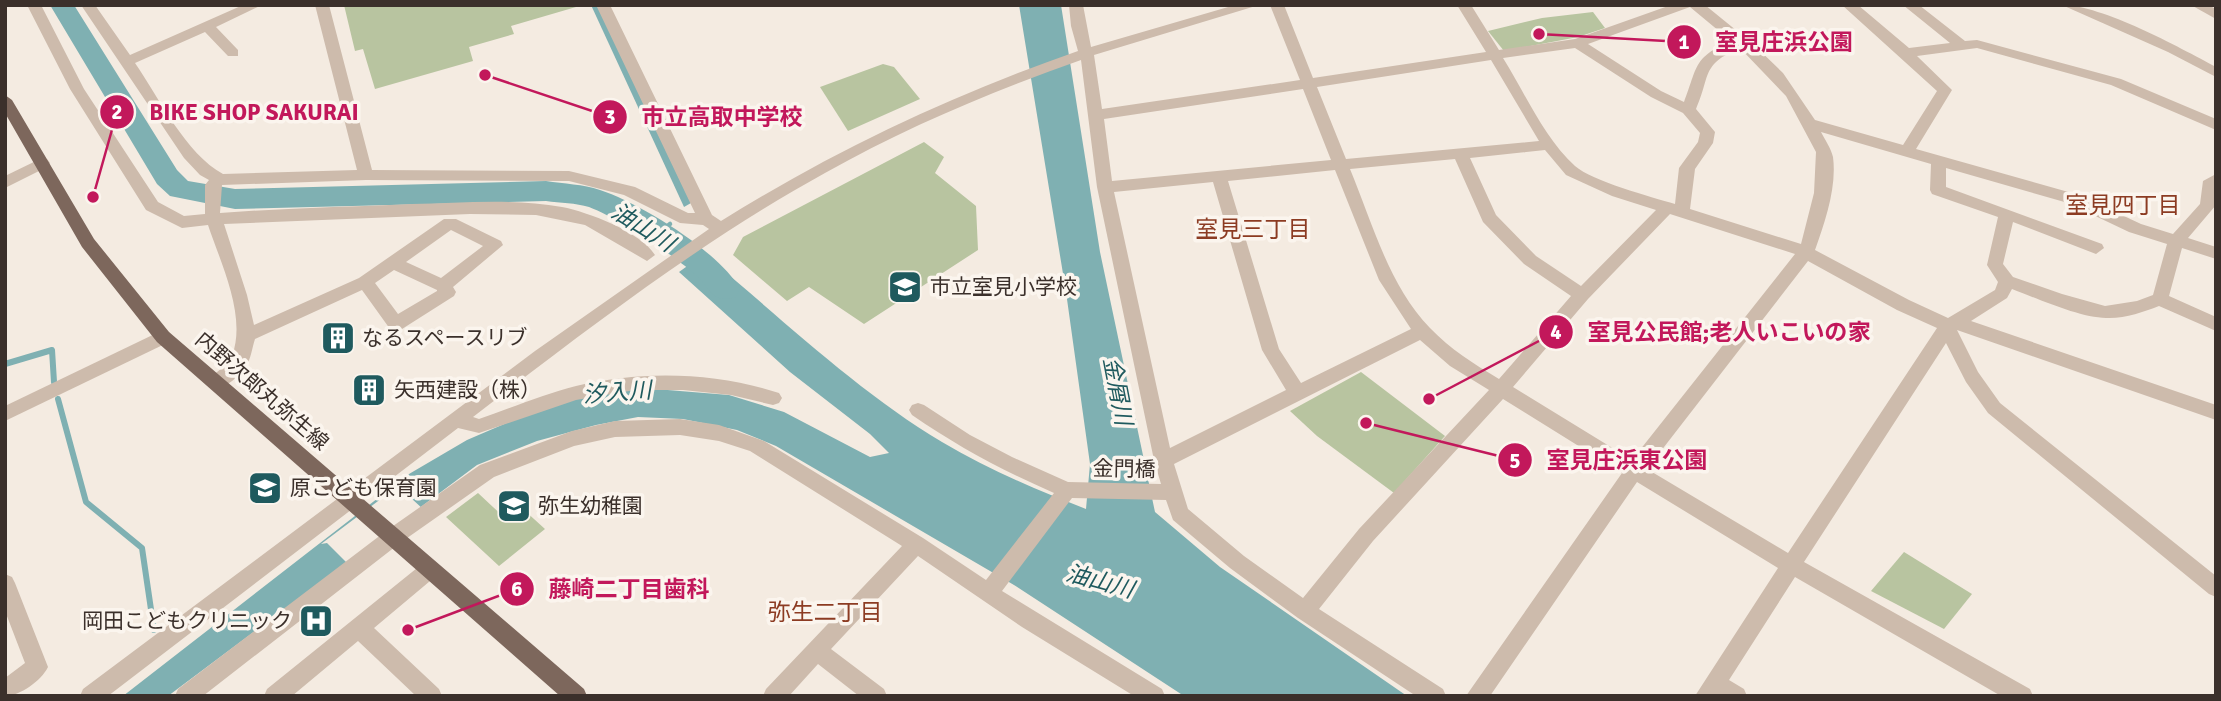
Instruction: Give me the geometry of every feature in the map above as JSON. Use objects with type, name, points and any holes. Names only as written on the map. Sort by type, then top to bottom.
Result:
[{"type":"main road","name":"内野次郎丸弥生線","points":[[5,100],[88,243],[163,337],[576,696]]},
{"type":"street","points":[[34,5],[76,89],[152,206],[182,222],[213,215],[470,208],[536,209],[591,221],[622,237],[655,261]]},
{"type":"street","points":[[88,5],[189,153],[216,182],[366,175],[569,176],[629,191],[686,219],[706,219]]},
{"type":"street","points":[[127,61],[255,5]]},
{"type":"street","points":[[322,5],[366,175]]},
{"type":"street","points":[[603,5],[706,219],[720,228]]},
{"type":"street","points":[[1076,5],[1096,115],[1105,187],[1163,460],[1180,514],[1237,562],[1305,611],[1435,696]]},
{"type":"street","points":[[91,696],[455,420],[655,261],[703,239],[820,169],[933,113],[1027,74],[1086,54],[1185,22],[1252,5]]},
{"type":"street","points":[[1277,5],[1387,280],[1422,331],[1456,360],[1634,471],[1789,564],[2022,696]]},
{"type":"street","points":[[1464,5],[1549,145],[1571,171],[1618,192],[1806,252],[1903,305],[1945,324],[2216,414]]},
{"type":"street","points":[[1096,115],[1577,43],[1685,5]]},
{"type":"street","points":[[1477,696],[1634,471],[1806,252],[1816,223],[1825,156],[1810,124],[1791,90],[1770,65],[1696,5]]},
{"type":"street","points":[[1849,5],[1945,90],[1907,151]]},
{"type":"street","points":[[1910,5],[1960,44]]},
{"type":"street","points":[[2069,5],[2173,49],[2216,73]]},
{"type":"street","points":[[2199,5],[2216,15]]},
{"type":"street","points":[[206,26],[233,53]]},
{"type":"street","points":[[1688,110],[1697,92],[1700,70],[1704,64],[1741,42]]},
{"type":"street","points":[[1577,43],[1656,94],[1688,110],[1708,132],[1687,168],[1673,210]]},
{"type":"street","points":[[1906,53],[1960,44],[1977,44],[2116,82],[2216,125]]},
{"type":"street","points":[[1810,124],[2073,199],[2135,228],[2216,253]]},
{"type":"street","points":[[1105,187],[1549,145]]},
{"type":"street","points":[[1460,153],[1489,218],[1531,260],[1582,295]]},
{"type":"street","points":[[1939,160],[1938,190],[2096,248]]},
{"type":"street","points":[[5,183],[42,163]]},
{"type":"street","points":[[1219,176],[1271,350],[1297,393]]},
{"type":"street","points":[[2160,299],[2176,241],[2208,205],[2209,185],[2216,179]]},
{"type":"street","points":[[216,182],[213,215],[239,295],[247,335],[239,363],[216,383]]},
{"type":"street","points":[[1305,611],[1366,535],[1501,389],[1582,295],[1663,212],[1673,210]]},
{"type":"street","points":[[2007,214],[1995,265],[2007,281],[2059,300],[2105,312],[2138,307],[2160,299],[2216,325]]},
{"type":"street","points":[[247,335],[365,282],[450,223],[495,245],[443,286]]},
{"type":"street","points":[[365,282],[397,324],[447,292],[443,286],[393,263]]},
{"type":"street","points":[[1736,696],[1710,690],[1789,564],[1951,325],[2001,294],[2007,281]]},
{"type":"street","points":[[1951,325],[1972,377],[1994,408],[2216,588]]},
{"type":"street","points":[[1163,460],[1422,331]]},
{"type":"street","points":[[5,414],[163,337]]},
{"type":"street","points":[[455,420],[480,426],[576,393],[635,383],[683,383],[731,388],[773,398]]},
{"type":"street","points":[[918,410],[963,440],[1005,463],[1072,490],[993,587]]},
{"type":"street","points":[[186,696],[393,537],[487,471],[530,454],[615,429],[680,427],[719,433],[757,446],[916,544],[993,587],[1029,620],[1154,696]]},
{"type":"street","name":"金門橋","points":[[1072,490],[1172,492]]},
{"type":"street","points":[[774,696],[916,544]]},
{"type":"street","points":[[275,696],[429,570]]},
{"type":"street","points":[[5,583],[37,667],[5,691]]},
{"type":"street","points":[[358,627],[424,694]]},
{"type":"street","points":[[817,651],[876,696]]},
{"type":"green space","points":[[344,5],[576,7],[511,26],[514,34],[469,47],[473,61],[375,89],[363,49],[355,51]]},
{"type":"green space","points":[[1593,12],[1605,28],[1578,37],[1504,51],[1488,31],[1542,18]]},
{"type":"green space","points":[[883,64],[894,67],[920,99],[848,131],[820,87]]},
{"type":"green space","points":[[924,142],[944,157],[935,173],[976,206],[978,250],[864,324],[809,287],[787,301],[733,255],[743,237]]},
{"type":"green space","points":[[1361,372],[1445,436],[1394,493],[1317,436],[1290,411]]},
{"type":"green space","points":[[478,493],[508,521],[523,509],[545,529],[499,566],[446,517]]},
{"type":"green space","points":[[1904,552],[1972,594],[1944,629],[1871,591]]},
{"type":"water","points":[[591,5],[597,5],[691,203],[684,207]]},
{"type":"water","points":[[1019,5],[1061,5],[1100,252],[1155,512],[1220,567],[1407,696],[1184,696],[1014,585],[776,446],[737,430],[683,419],[638,417],[537,441],[477,465],[168,696],[123,696],[409,474],[467,440],[525,415],[585,396],[643,388],[729,395],[784,412],[870,457],[889,453],[870,434],[790,372],[679,272],[704,254],[849,377],[910,422],[994,470],[1086,509],[1090,464],[1066,292]]},
{"type":"pier","points":[[402,483],[400,488],[423,509],[348,564],[327,543],[321,544]]},
{"type":"waterway","name":"油山川","points":[[62,5],[167,177],[180,189],[235,199],[546,191],[591,197],[628,213],[708,269],[725,289]]},
{"type":"waterway","points":[[659,233],[670,224]]},
{"type":"waterway","points":[[5,364],[52,350],[54,382]]},
{"type":"waterway","points":[[58,399],[86,502],[142,548],[154,630]]},
{"type":"place","name":"室見庄浜公園","points":[[1539,34]]},
{"type":"place","name":"市立高取中学校","points":[[485,75]]},
{"type":"place","name":"BIKE SHOP SAKURAI","points":[[93,197]]},
{"type":"place","name":"市立室見小学校","points":[[905,287]]},
{"type":"place","name":"なるスペースリブ","points":[[338,338]]},
{"type":"place","name":"矢西建設（株）","points":[[369,390]]},
{"type":"place","name":"室見公民館;老人いこいの家","points":[[1429,399]]},
{"type":"place","name":"室見庄浜東公園","points":[[1366,423]]},
{"type":"place","name":"原こども保育園","points":[[265,488]]},
{"type":"place","name":"弥生幼稚園","points":[[514,506]]},
{"type":"place","name":"岡田こどもクリニック","points":[[316,621]]},
{"type":"place","name":"藤崎二丁目歯科","points":[[408,630]]},
{"type":"district","name":"室見四丁目","points":[[2123,205]]},
{"type":"district","name":"室見三丁目","points":[[1253,229]]},
{"type":"district","name":"弥生二丁目","points":[[825,612]]},
{"type":"water label","name":"金屑川","points":[[1118,391]]},
{"type":"water label","name":"汐入川","points":[[617,392]]}]
